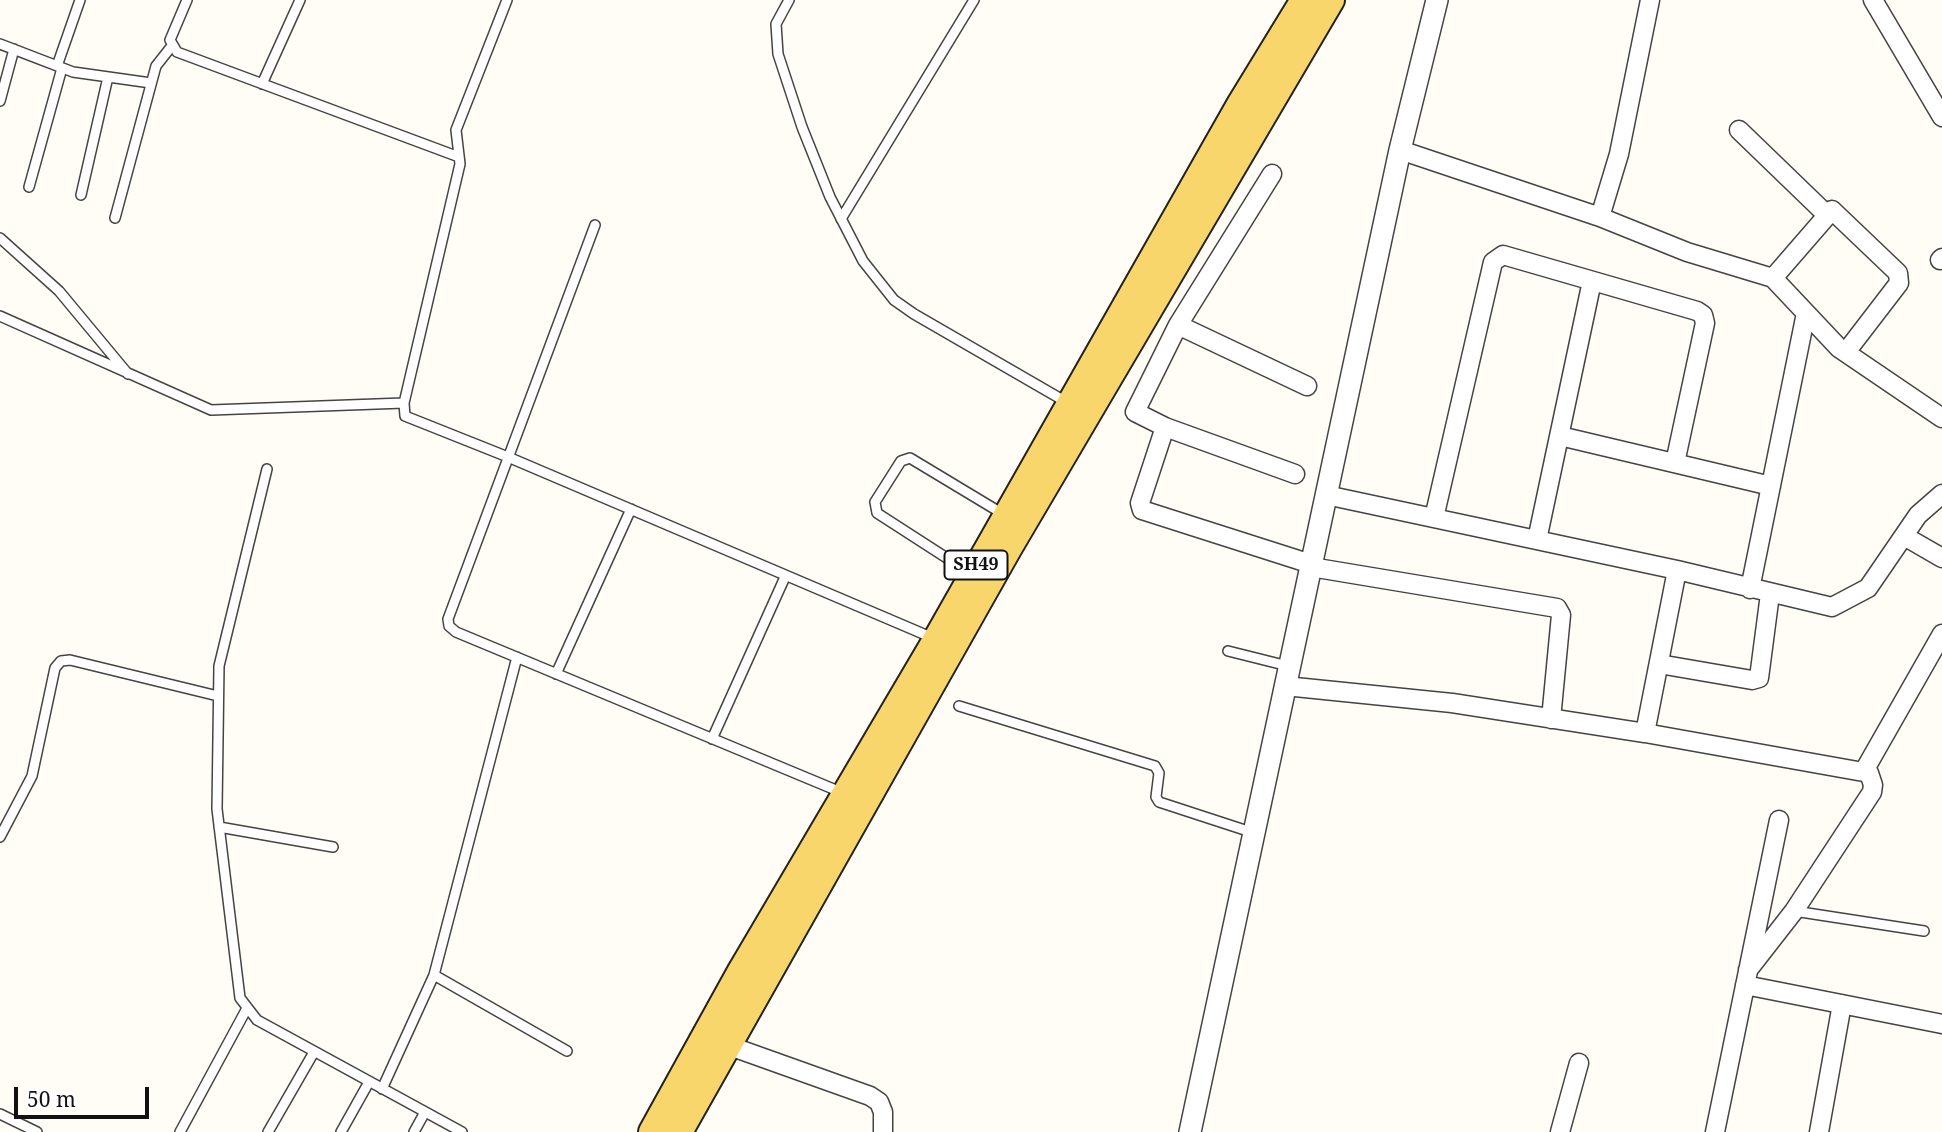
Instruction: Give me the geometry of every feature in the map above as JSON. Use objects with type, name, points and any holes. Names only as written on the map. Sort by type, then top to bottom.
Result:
[{"type":"main road","name":"SH49","points":[[652,1132],[741,971],[936,640],[1004,515],[1241,103],[1304,0]]},
{"type":"main road","name":"SH49","points":[[679,1132],[1008,549],[1331,0]]},
{"type":"street","points":[[1190,1132],[1400,150],[1437,0]]},
{"type":"street","points":[[1600,217],[1619,154],[1650,0]]},
{"type":"street","points":[[1872,0],[1942,117]]},
{"type":"street","points":[[1738,130],[1827,215]]},
{"type":"street","points":[[1400,150],[1600,217],[1687,252],[1773,278],[1846,352],[1940,414]]},
{"type":"street","points":[[1272,174],[1178,325],[1135,408],[1139,416],[1165,427],[1295,474]]},
{"type":"street","points":[[1773,278],[1827,215],[1835,211],[1901,278],[1846,352]]},
{"type":"street","points":[[1193,232],[1226,246]]},
{"type":"street","points":[[1434,518],[1493,262],[1503,255],[1697,311],[1703,315],[1704,323],[1675,463]]},
{"type":"street","points":[[1537,540],[1592,281]]},
{"type":"street","points":[[1750,589],[1806,313]]},
{"type":"street","points":[[1178,325],[1307,386]]},
{"type":"street","points":[[1165,427],[1140,503],[1142,510],[1311,566],[1557,608],[1561,615],[1551,719]]},
{"type":"street","points":[[1560,436],[1771,486]]},
{"type":"street","points":[[1326,495],[1677,570],[1823,607],[1840,604],[1868,588],[1918,515],[1942,494]]},
{"type":"street","points":[[1904,536],[1942,558]]},
{"type":"street","points":[[1646,733],[1677,570]]},
{"type":"street","points":[[1659,664],[1752,680],[1759,678],[1770,594]]},
{"type":"street","points":[[1864,771],[1942,634]]},
{"type":"street","points":[[1287,676],[1864,771],[1872,779],[1872,792],[1747,978]]},
{"type":"street","points":[[1715,1132],[1779,820]]},
{"type":"street","points":[[1747,978],[1842,1004],[1942,1024]]},
{"type":"street","points":[[1819,1132],[1842,1004]]},
{"type":"street","points":[[727,1045],[870,1096],[878,1102],[883,1112],[883,1132]]},
{"type":"street","points":[[1560,1132],[1579,1063]]},
{"type":"lane","points":[[29,187],[59,67],[80,0]]},
{"type":"lane","points":[[187,0],[170,40],[171,47],[177,52],[459,157]]},
{"type":"lane","points":[[262,84],[300,0]]},
{"type":"lane","points":[[507,0],[456,130],[459,157],[404,402],[405,416],[508,457],[936,640]]},
{"type":"lane","points":[[789,0],[776,24],[778,54],[802,127],[841,219],[863,261],[894,300],[1070,404]]},
{"type":"lane","points":[[841,219],[974,0]]},
{"type":"lane","points":[[0,44],[59,67],[151,83]]},
{"type":"lane","points":[[115,218],[156,66],[171,47]]},
{"type":"lane","points":[[0,101],[14,49]]},
{"type":"lane","points":[[81,195],[108,77]]},
{"type":"lane","points":[[595,225],[448,619],[449,626],[456,632],[844,794]]},
{"type":"lane","points":[[0,238],[59,291],[130,376]]},
{"type":"lane","points":[[0,317],[211,410],[404,402]]},
{"type":"lane","points":[[971,574],[877,513],[875,502],[901,461],[909,458],[1004,515]]},
{"type":"lane","points":[[267,469],[220,652],[219,827],[236,985],[246,1010],[314,1052],[462,1132]]},
{"type":"lane","points":[[556,674],[631,509]]},
{"type":"lane","points":[[712,739],[785,577]]},
{"type":"lane","points":[[1228,651],[1287,676]]},
{"type":"lane","points":[[382,1089],[434,975],[517,657]]},
{"type":"lane","points":[[0,837],[32,776],[55,668],[61,661],[70,660],[218,696]]},
{"type":"lane","points":[[960,706],[1155,766],[1158,773],[1156,797],[1159,802],[1254,833]]},
{"type":"lane","points":[[219,827],[333,847]]},
{"type":"lane","points":[[1794,911],[1924,931]]},
{"type":"lane","points":[[434,975],[568,1051]]},
{"type":"lane","points":[[181,1131],[246,1010]]},
{"type":"lane","points":[[268,1132],[314,1052]]},
{"type":"lane","points":[[341,1132],[369,1082]]},
{"type":"lane","points":[[414,1132],[425,1112]]},
{"type":"lane","points":[[0,1114],[21,1128],[37,1132]]}]
